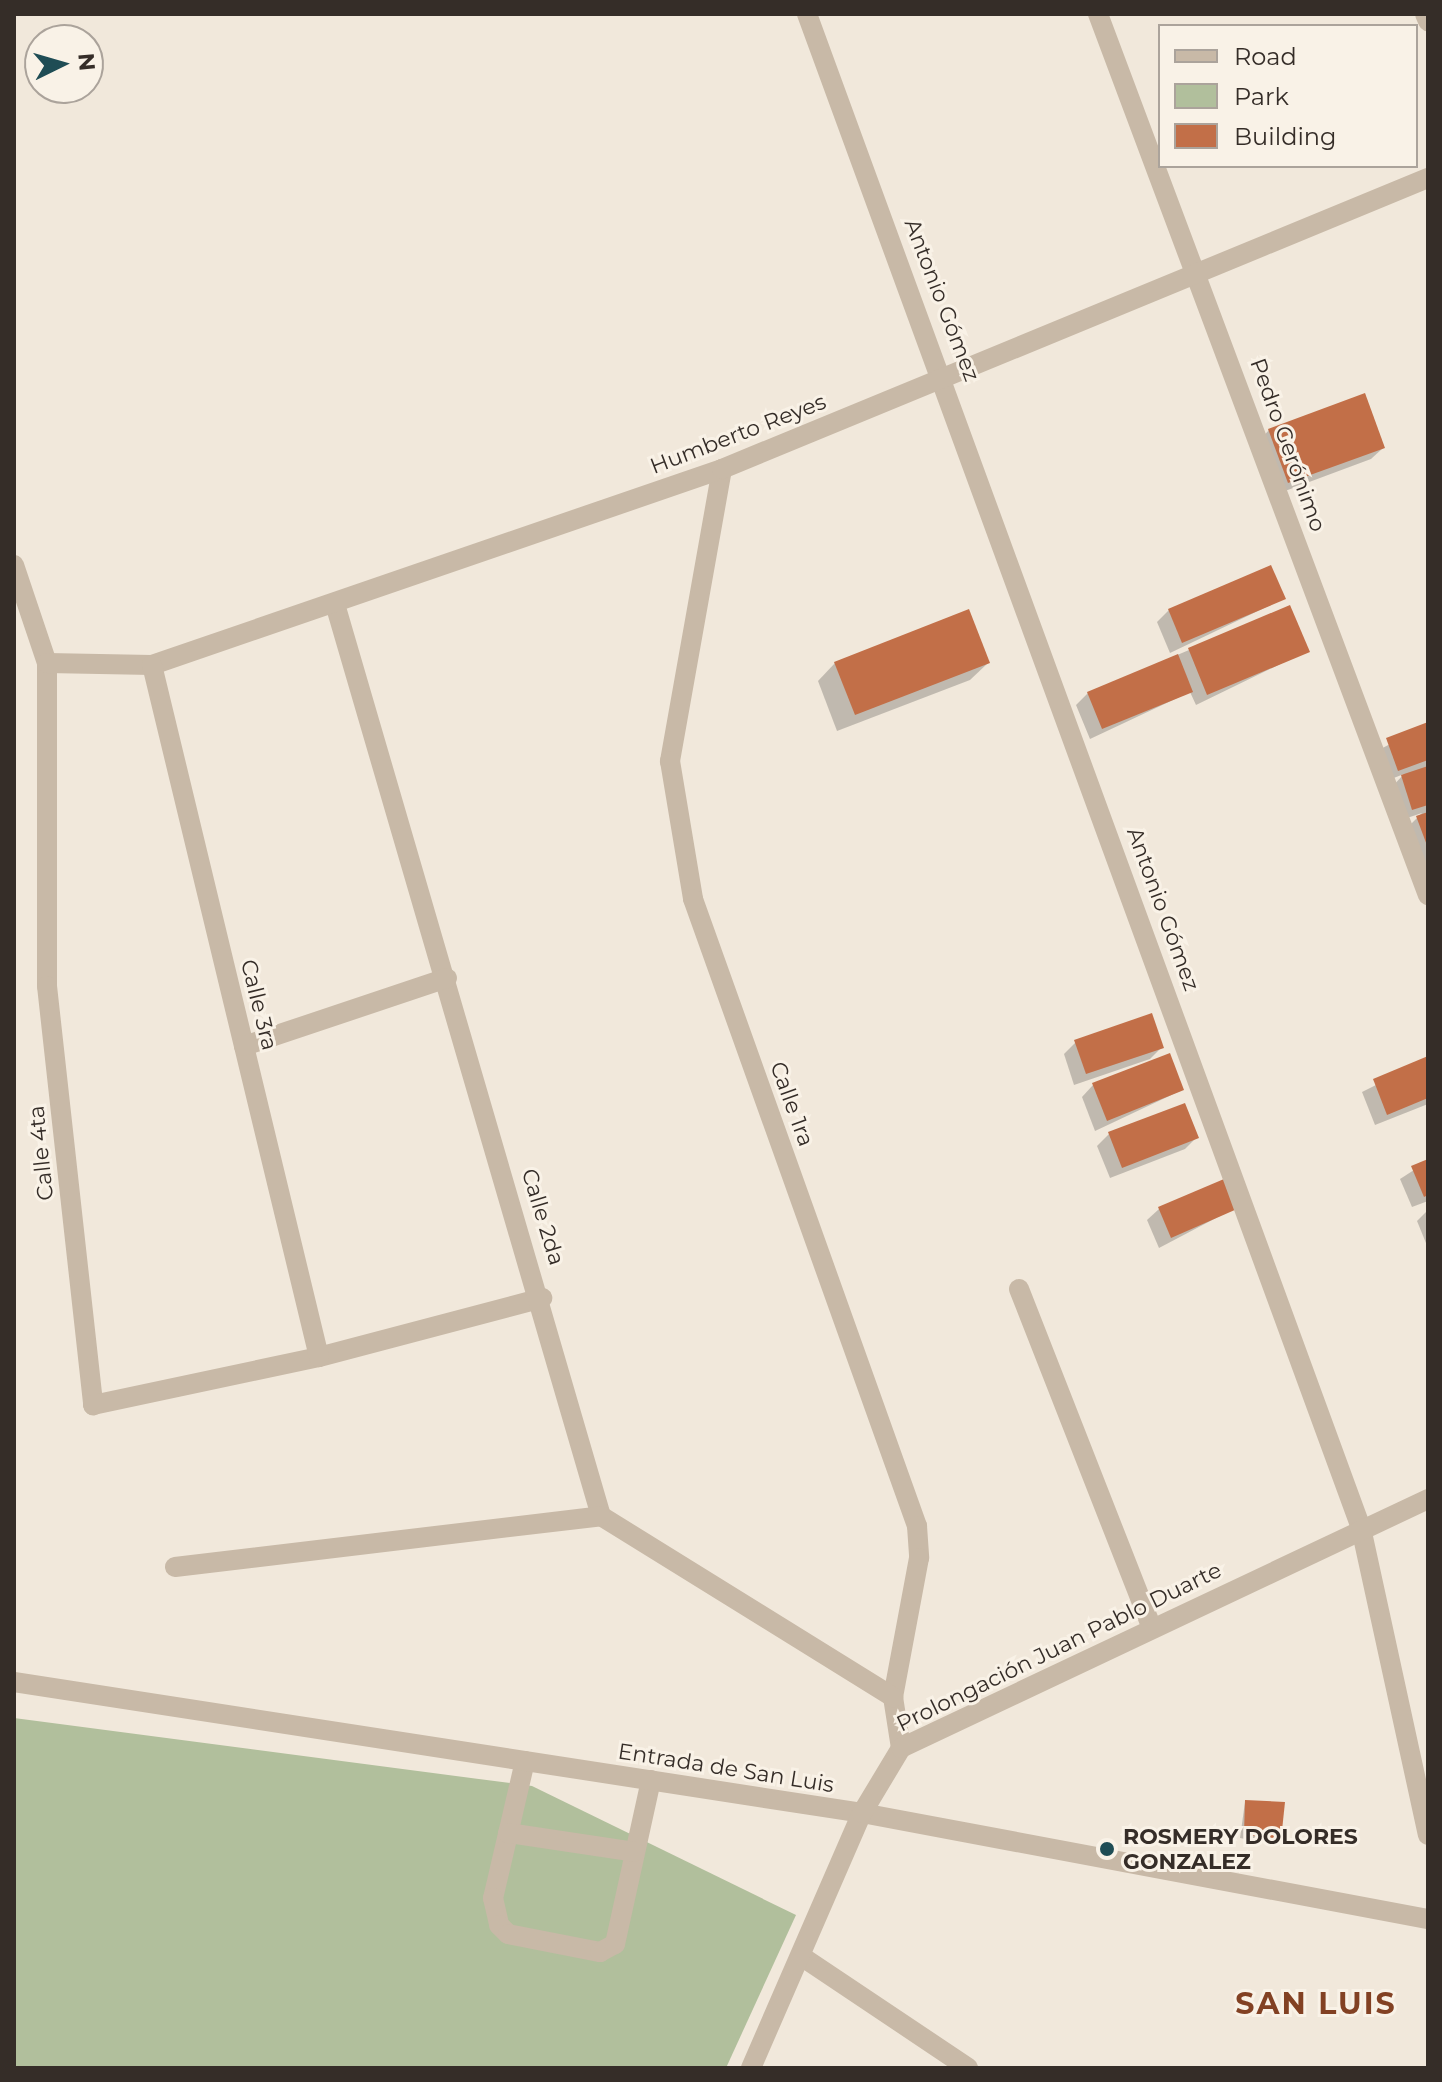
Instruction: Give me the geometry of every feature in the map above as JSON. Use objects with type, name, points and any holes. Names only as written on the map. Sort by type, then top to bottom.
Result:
[{"type":"street","name":"Antonio Gómez","points":[[807,14],[946,378],[1361,1528],[1428,1835]]},
{"type":"street","name":"Pedro Gerónimo","points":[[1098,14],[1158,168]]},
{"type":"street","points":[[1425,14],[1428,21]]},
{"type":"street","name":"Pedro Gerónimo","points":[[1158,168],[1428,895]]},
{"type":"street","name":"Humberto Reyes","points":[[47,663],[152,665],[722,469],[946,378],[1198,270],[1428,178]]},
{"type":"street","name":"Calle 1ra","points":[[722,469],[670,761],[693,899],[917,1526],[919,1558],[893,1697],[901,1748]]},
{"type":"street","name":"Calle 4ta","points":[[14,565],[47,663],[47,986],[93,1405],[319,1357]]},
{"type":"street","name":"Calle 2da","points":[[335,604],[542,1298],[601,1516]]},
{"type":"street","name":"Calle 3ra","points":[[152,665],[319,1357]]},
{"type":"street","points":[[244,1046],[447,978]]},
{"type":"street","points":[[1019,1289],[1152,1628]]},
{"type":"street","points":[[319,1357],[542,1298]]},
{"type":"street","name":"Prolongación Juan Pablo Duarte","points":[[751,2068],[862,1813],[901,1748],[1361,1528],[1428,1499]]},
{"type":"street","points":[[175,1567],[601,1516],[893,1697]]},
{"type":"street","name":"Entrada de San Luis","points":[[14,1682],[862,1813],[1428,1919]]},
{"type":"street","points":[[525,1761],[493,1898],[499,1925],[508,1934],[600,1952],[615,1944],[651,1780]]},
{"type":"street","points":[[508,1833],[635,1852]]},
{"type":"street","points":[[801,1956],[968,2068]]},
{"type":"green space","points":[[14,1718],[532,1786],[796,1915],[726,2068],[14,2068]]},
{"type":"building","points":[[1365,393],[1385,448],[1288,483],[1268,429]]},
{"type":"building","points":[[1271,565],[1286,599],[1182,643],[1168,609]]},
{"type":"building","points":[[1290,605],[1310,652],[1207,695],[1188,648]]},
{"type":"building","points":[[969,609],[990,663],[855,715],[834,662]]},
{"type":"building","points":[[1178,654],[1193,692],[1102,729],[1087,692]]},
{"type":"building","points":[[1428,722],[1428,760],[1398,771],[1386,738]]},
{"type":"building","points":[[1428,766],[1428,805],[1412,810],[1401,775]]},
{"type":"building","points":[[1428,812],[1428,848],[1416,816]]},
{"type":"building","points":[[1152,1013],[1164,1048],[1086,1074],[1074,1040]]},
{"type":"building","points":[[1170,1053],[1184,1090],[1107,1121],[1092,1083]]},
{"type":"building","points":[[1428,1056],[1428,1098],[1387,1115],[1373,1079]]},
{"type":"building","points":[[1185,1103],[1199,1138],[1122,1168],[1108,1132]]},
{"type":"building","points":[[1428,1159],[1428,1195],[1424,1197],[1411,1166]]},
{"type":"building","points":[[1224,1179],[1237,1209],[1171,1238],[1158,1207]]},
{"type":"building","points":[[1245,1800],[1285,1802],[1281,1840],[1244,1834]]},
{"type":"place","name":"ROSMERY DOLORES GONZALEZ","points":[[1107,1849]]},
{"type":"district","name":"SAN LUIS","points":[[1316,2004]]}]
